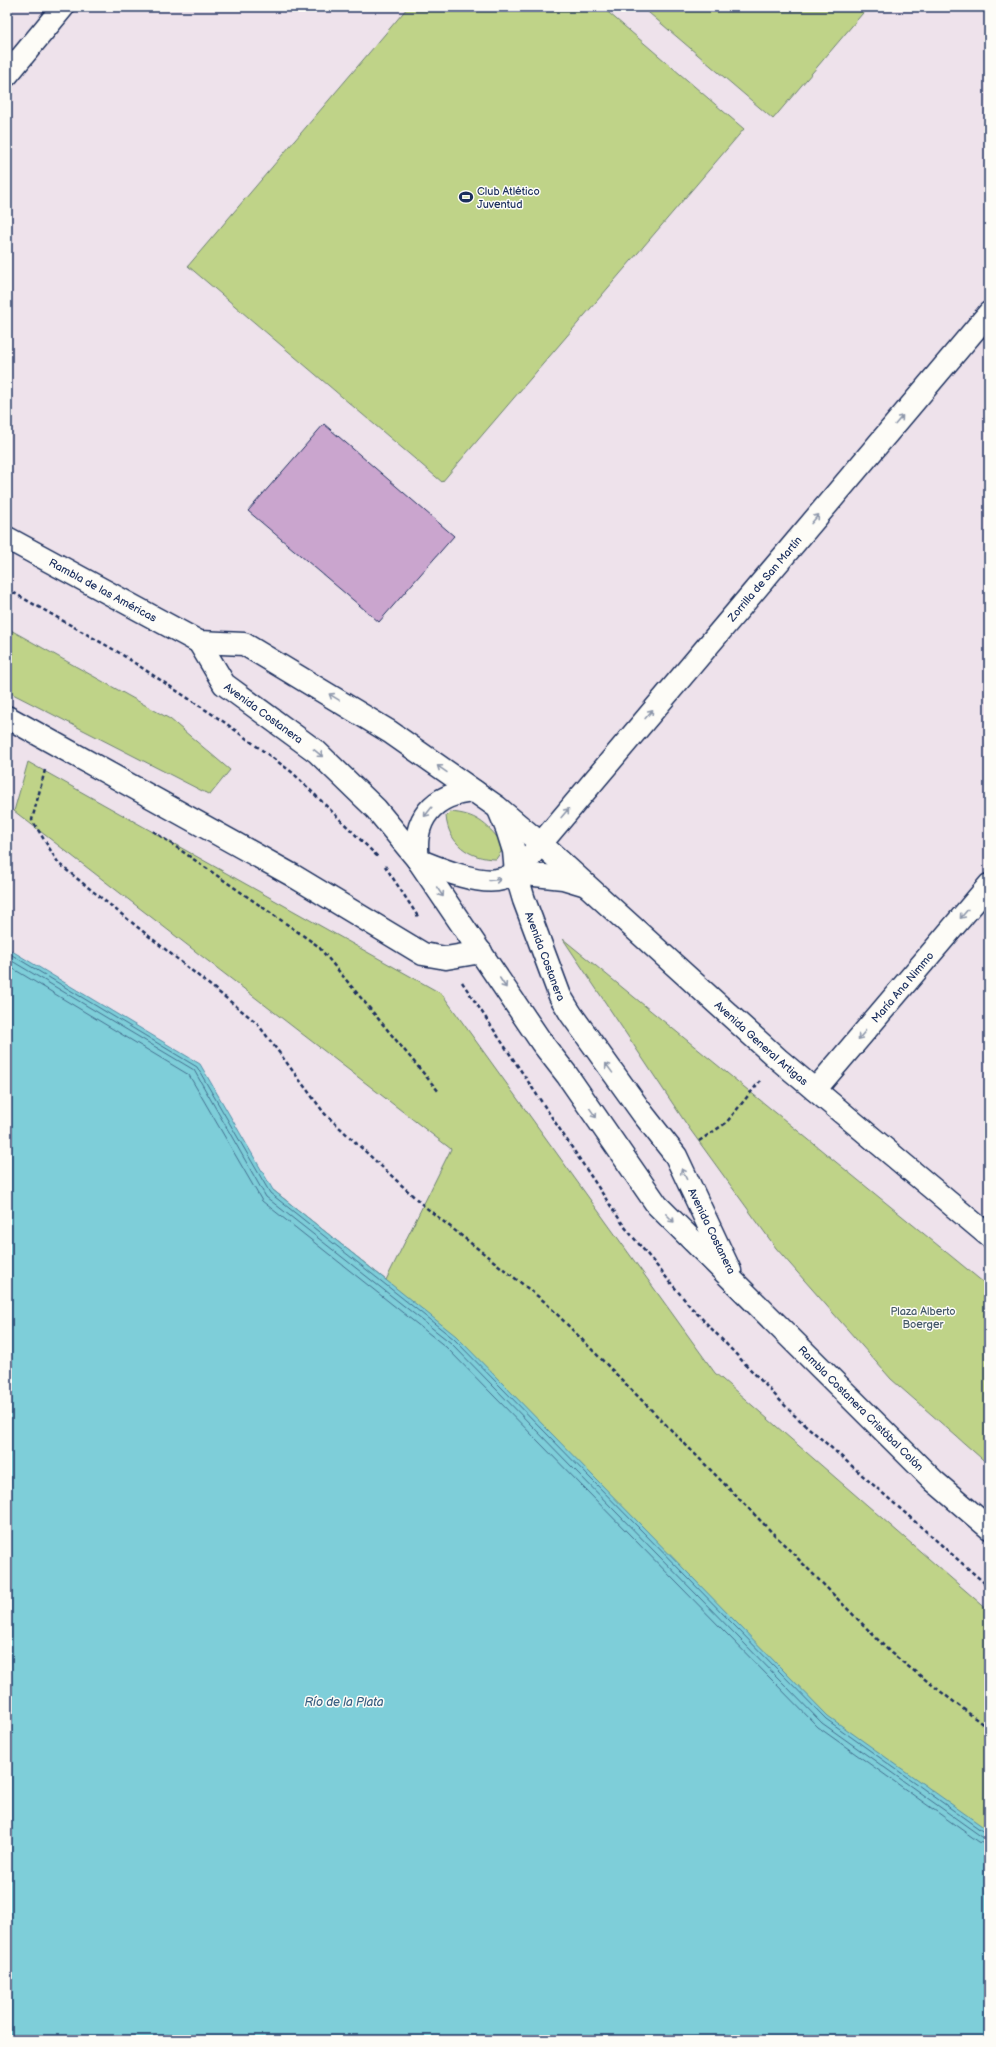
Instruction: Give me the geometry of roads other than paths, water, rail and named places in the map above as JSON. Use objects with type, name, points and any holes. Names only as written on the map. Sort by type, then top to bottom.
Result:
[{"type":"street","points":[[7,75],[63,7]]},
{"type":"street","name":"Zorrilla de San Martín","points":[[516,873],[989,313]]},
{"type":"street","name":"Rambla de las Américas","points":[[7,538],[199,642]]},
{"type":"street","name":"Avenida Costanera","points":[[199,642],[244,644],[390,732],[497,807],[540,843]]},
{"type":"street","name":"Avenida Costanera","points":[[199,642],[224,684],[317,752],[376,809],[418,860],[542,1043],[567,1075],[656,1205],[737,1284]]},
{"type":"street","points":[[7,717],[95,764],[292,875],[422,954],[446,958],[481,952]]},
{"type":"street","points":[[474,791],[459,792],[445,797],[433,805],[424,817],[418,830],[416,845],[418,860],[455,874],[484,880],[501,880],[516,873],[563,878],[585,884]]},
{"type":"street","name":"Avenida Costanera","points":[[497,807],[508,829],[514,851],[516,873],[524,900],[560,996],[571,1014],[642,1114],[676,1156],[737,1284]]},
{"type":"street","name":"Avenida General Artigas","points":[[540,843],[778,1059],[989,1236]]},
{"type":"street","name":"María Ana Nimmo","points":[[815,1090],[989,885]]},
{"type":"street","name":"Rambla Costanera Cristóbal Colón","points":[[737,1284],[934,1481],[989,1528]]},
{"type":"water","name":"Río de la Plata","points":[[7,948],[200,1064],[273,1190],[456,1336],[828,1716],[989,1831],[989,2040],[7,2040]]},
{"type":"place","name":"Club Atlético Juventud","points":[[466,197]]},
{"type":"park label","name":"Plaza Alberto Boerger","points":[[923,1317]]}]
